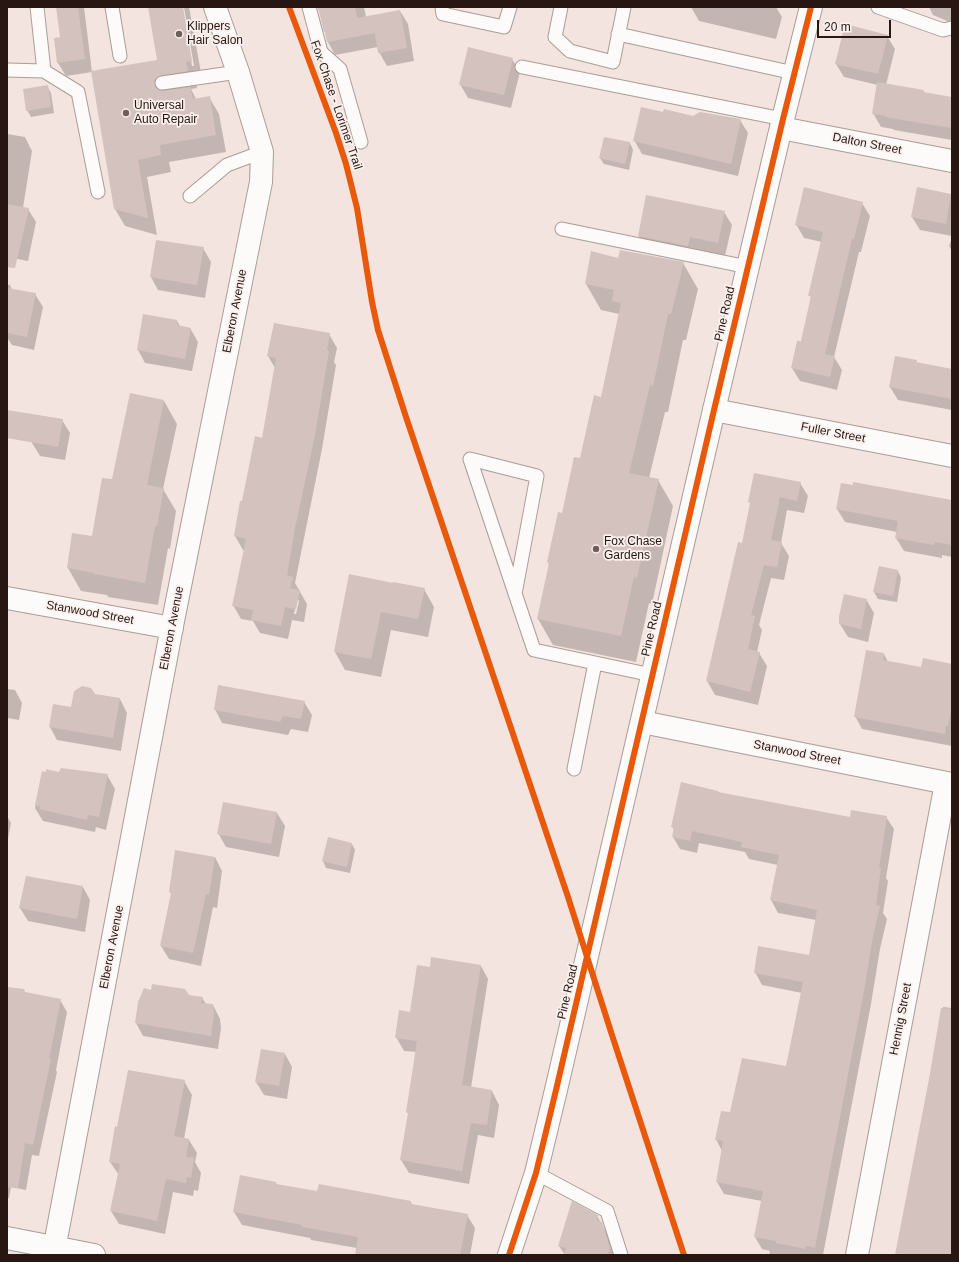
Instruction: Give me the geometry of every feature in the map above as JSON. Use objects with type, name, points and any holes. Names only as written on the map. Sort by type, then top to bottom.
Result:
[{"type":"street","name":"Elberon Avenue","points":[[54,1251],[172,628],[261,182],[262,152],[238,72],[215,7]]},
{"type":"street","name":"Pine Road","points":[[509,1255],[536,1173],[618,828],[714,410],[794,72],[811,7]]},
{"type":"street","name":"Dalton Street","points":[[782,124],[952,161]]},
{"type":"street","name":"Fuller Street","points":[[714,410],[952,456]]},
{"type":"street","name":"Stanwood Street","points":[[7,598],[172,628]]},
{"type":"street","name":"Stanwood Street","points":[[642,722],[949,783]]},
{"type":"street","name":"Hennig Street","points":[[857,1255],[949,783]]},
{"type":"street","points":[[7,1238],[54,1251],[94,1255]]},
{"type":"lane","points":[[37,7],[44,71]]},
{"type":"lane","points":[[112,7],[120,56]]},
{"type":"lane","points":[[309,7],[321,52],[340,69],[361,142]]},
{"type":"lane","points":[[442,7],[443,14],[504,27],[510,7]]},
{"type":"lane","points":[[561,7],[555,37],[570,51],[613,62],[624,7]]},
{"type":"lane","points":[[878,7],[943,30],[952,28]]},
{"type":"lane","points":[[618,34],[794,72]]},
{"type":"lane","points":[[522,66],[782,124]]},
{"type":"lane","points":[[7,70],[44,71],[78,92],[98,192]]},
{"type":"lane","points":[[162,83],[238,72]]},
{"type":"lane","points":[[190,196],[227,165],[262,152]]},
{"type":"lane","points":[[562,230],[748,267]]},
{"type":"lane","points":[[515,594],[537,476],[470,459],[515,594],[534,650],[652,675]]},
{"type":"lane","points":[[574,769],[595,663]]},
{"type":"lane","points":[[536,1173],[607,1210],[621,1255]]},
{"type":"building","points":[[56,7],[78,7],[85,59],[57,63],[54,38],[60,37]]},
{"type":"building","points":[[148,7],[183,7],[192,61],[186,62],[188,71],[157,77],[154,80],[156,88],[163,91],[190,87],[193,99],[210,96],[216,135],[160,145],[161,155],[138,160],[148,218],[114,209],[91,71],[157,60]]},
{"type":"building","points":[[318,7],[355,7],[357,18],[400,10],[407,48],[378,53],[375,33],[327,42]]},
{"type":"building","points":[[845,24],[888,35],[878,74],[835,64]]},
{"type":"building","points":[[468,47],[513,58],[504,95],[459,85]]},
{"type":"building","points":[[877,82],[924,90],[923,92],[952,97],[952,128],[872,114]]},
{"type":"building","points":[[48,85],[51,107],[26,111],[23,89]]},
{"type":"building","points":[[641,107],[663,112],[664,109],[693,116],[700,112],[741,119],[731,164],[633,141]]},
{"type":"building","points":[[604,137],[630,142],[625,164],[599,158]]},
{"type":"building","points":[[804,187],[863,202],[854,239],[852,239],[825,354],[835,356],[830,377],[791,368],[797,341],[801,341],[811,296],[808,296],[823,232],[795,225]]},
{"type":"building","points":[[917,187],[951,194],[946,224],[911,217]]},
{"type":"building","points":[[646,195],[725,211],[718,243],[690,237],[688,246],[638,236]]},
{"type":"building","points":[[7,204],[29,208],[15,268],[7,267]]},
{"type":"building","points":[[156,240],[204,247],[197,285],[150,277]]},
{"type":"building","points":[[620,250],[684,262],[671,314],[668,314],[653,386],[650,385],[629,473],[659,479],[637,578],[634,577],[621,636],[537,619],[558,512],[562,513],[574,457],[580,458],[594,395],[601,397],[621,303],[612,301],[614,290],[585,284],[591,251],[618,258]]},
{"type":"building","points":[[7,288],[36,293],[27,337],[7,333]]},
{"type":"building","points":[[143,314],[177,320],[177,325],[191,328],[185,359],[137,350]]},
{"type":"building","points":[[274,323],[330,333],[327,350],[329,351],[315,435],[295,528],[287,575],[293,577],[290,588],[300,590],[296,609],[285,607],[281,626],[251,620],[253,610],[232,606],[246,539],[234,536],[240,501],[242,501],[255,436],[262,438],[276,358],[267,356]]},
{"type":"building","points":[[895,356],[952,369],[952,399],[889,387]]},
{"type":"building","points":[[130,393],[164,400],[147,485],[164,488],[157,526],[155,526],[145,583],[67,568],[72,533],[92,536],[102,478],[112,479]]},
{"type":"building","points":[[7,410],[63,419],[58,447],[7,438]]},
{"type":"building","points":[[754,473],[801,482],[797,501],[780,497],[771,540],[782,542],[777,567],[764,565],[751,615],[755,616],[748,649],[760,652],[750,692],[706,681],[738,542],[742,543]]},
{"type":"building","points":[[853,482],[952,500],[952,545],[935,542],[934,545],[895,538],[898,521],[836,509],[841,483],[853,485]]},
{"type":"building","points":[[879,566],[898,570],[893,596],[873,592]]},
{"type":"building","points":[[349,574],[425,588],[418,619],[381,612],[371,659],[334,652]]},
{"type":"building","points":[[844,594],[867,599],[861,629],[839,624],[839,616]]},
{"type":"building","points":[[866,650],[884,653],[883,660],[921,667],[923,658],[952,664],[952,706],[945,734],[854,717]]},
{"type":"building","points":[[218,685],[305,701],[301,719],[283,716],[280,722],[214,710]]},
{"type":"building","points":[[82,686],[91,688],[95,694],[120,698],[113,738],[49,727],[53,704],[71,707],[74,691]]},
{"type":"building","points":[[61,768],[108,774],[99,817],[88,815],[87,820],[39,809],[40,806],[35,805],[42,771],[46,772],[46,769],[59,772]]},
{"type":"building","points":[[681,782],[718,792],[850,817],[851,810],[887,816],[879,868],[881,868],[876,905],[880,906],[873,936],[864,991],[815,1248],[806,1246],[805,1249],[754,1237],[763,1191],[716,1182],[723,1141],[715,1140],[721,1111],[730,1112],[742,1058],[786,1066],[803,982],[754,973],[758,946],[809,955],[817,910],[770,900],[779,855],[741,847],[742,842],[692,831],[690,841],[672,837],[674,827],[671,827]]},
{"type":"building","points":[[223,802],[277,812],[271,844],[217,834]]},
{"type":"building","points":[[328,837],[352,843],[347,867],[322,861]]},
{"type":"building","points":[[175,850],[215,857],[209,895],[206,894],[193,953],[160,946],[171,893],[169,892]]},
{"type":"building","points":[[26,876],[83,886],[77,919],[19,908]]},
{"type":"building","points":[[431,957],[481,965],[462,1085],[492,1090],[487,1125],[471,1123],[462,1171],[400,1160],[408,1113],[406,1112],[417,1041],[395,1038],[399,1010],[410,1012],[417,965],[430,967]]},
{"type":"building","points":[[152,984],[185,989],[189,995],[203,997],[201,1003],[213,1004],[214,1014],[211,1036],[135,1023],[138,1002],[144,988],[151,990]]},
{"type":"building","points":[[7,987],[24,989],[25,992],[61,999],[49,1059],[51,1059],[33,1145],[25,1143],[18,1188],[7,1187]]},
{"type":"building","points":[[941,1008],[952,1009],[952,1255],[895,1255],[929,1079]]},
{"type":"building","points":[[261,1049],[285,1053],[279,1086],[255,1082]]},
{"type":"building","points":[[128,1070],[185,1080],[174,1136],[189,1139],[186,1157],[194,1158],[191,1178],[187,1177],[186,1183],[166,1179],[157,1221],[110,1211],[120,1164],[109,1162],[115,1126],[117,1127]]},
{"type":"building","points":[[240,1175],[276,1182],[276,1184],[317,1191],[319,1184],[411,1201],[411,1204],[468,1214],[460,1255],[355,1255],[358,1237],[233,1212]]},
{"type":"building","points":[[572,1201],[598,1215],[597,1220],[602,1222],[610,1248],[608,1255],[564,1255],[566,1248],[558,1246]]},
{"type":"cycle path","name":"Fox Chase - Lorimer Trail","points":[[289,7],[346,164],[357,208],[378,330],[568,897],[684,1255]]},
{"type":"cycle path","points":[[509,1255],[536,1173],[714,410],[811,7]]},
{"type":"place","name":"Klippers Hair Salon","points":[[179,34]]},
{"type":"place","name":"Universal Auto Repair","points":[[126,113]]},
{"type":"place","name":"Fox Chase Gardens","points":[[596,549]]}]
